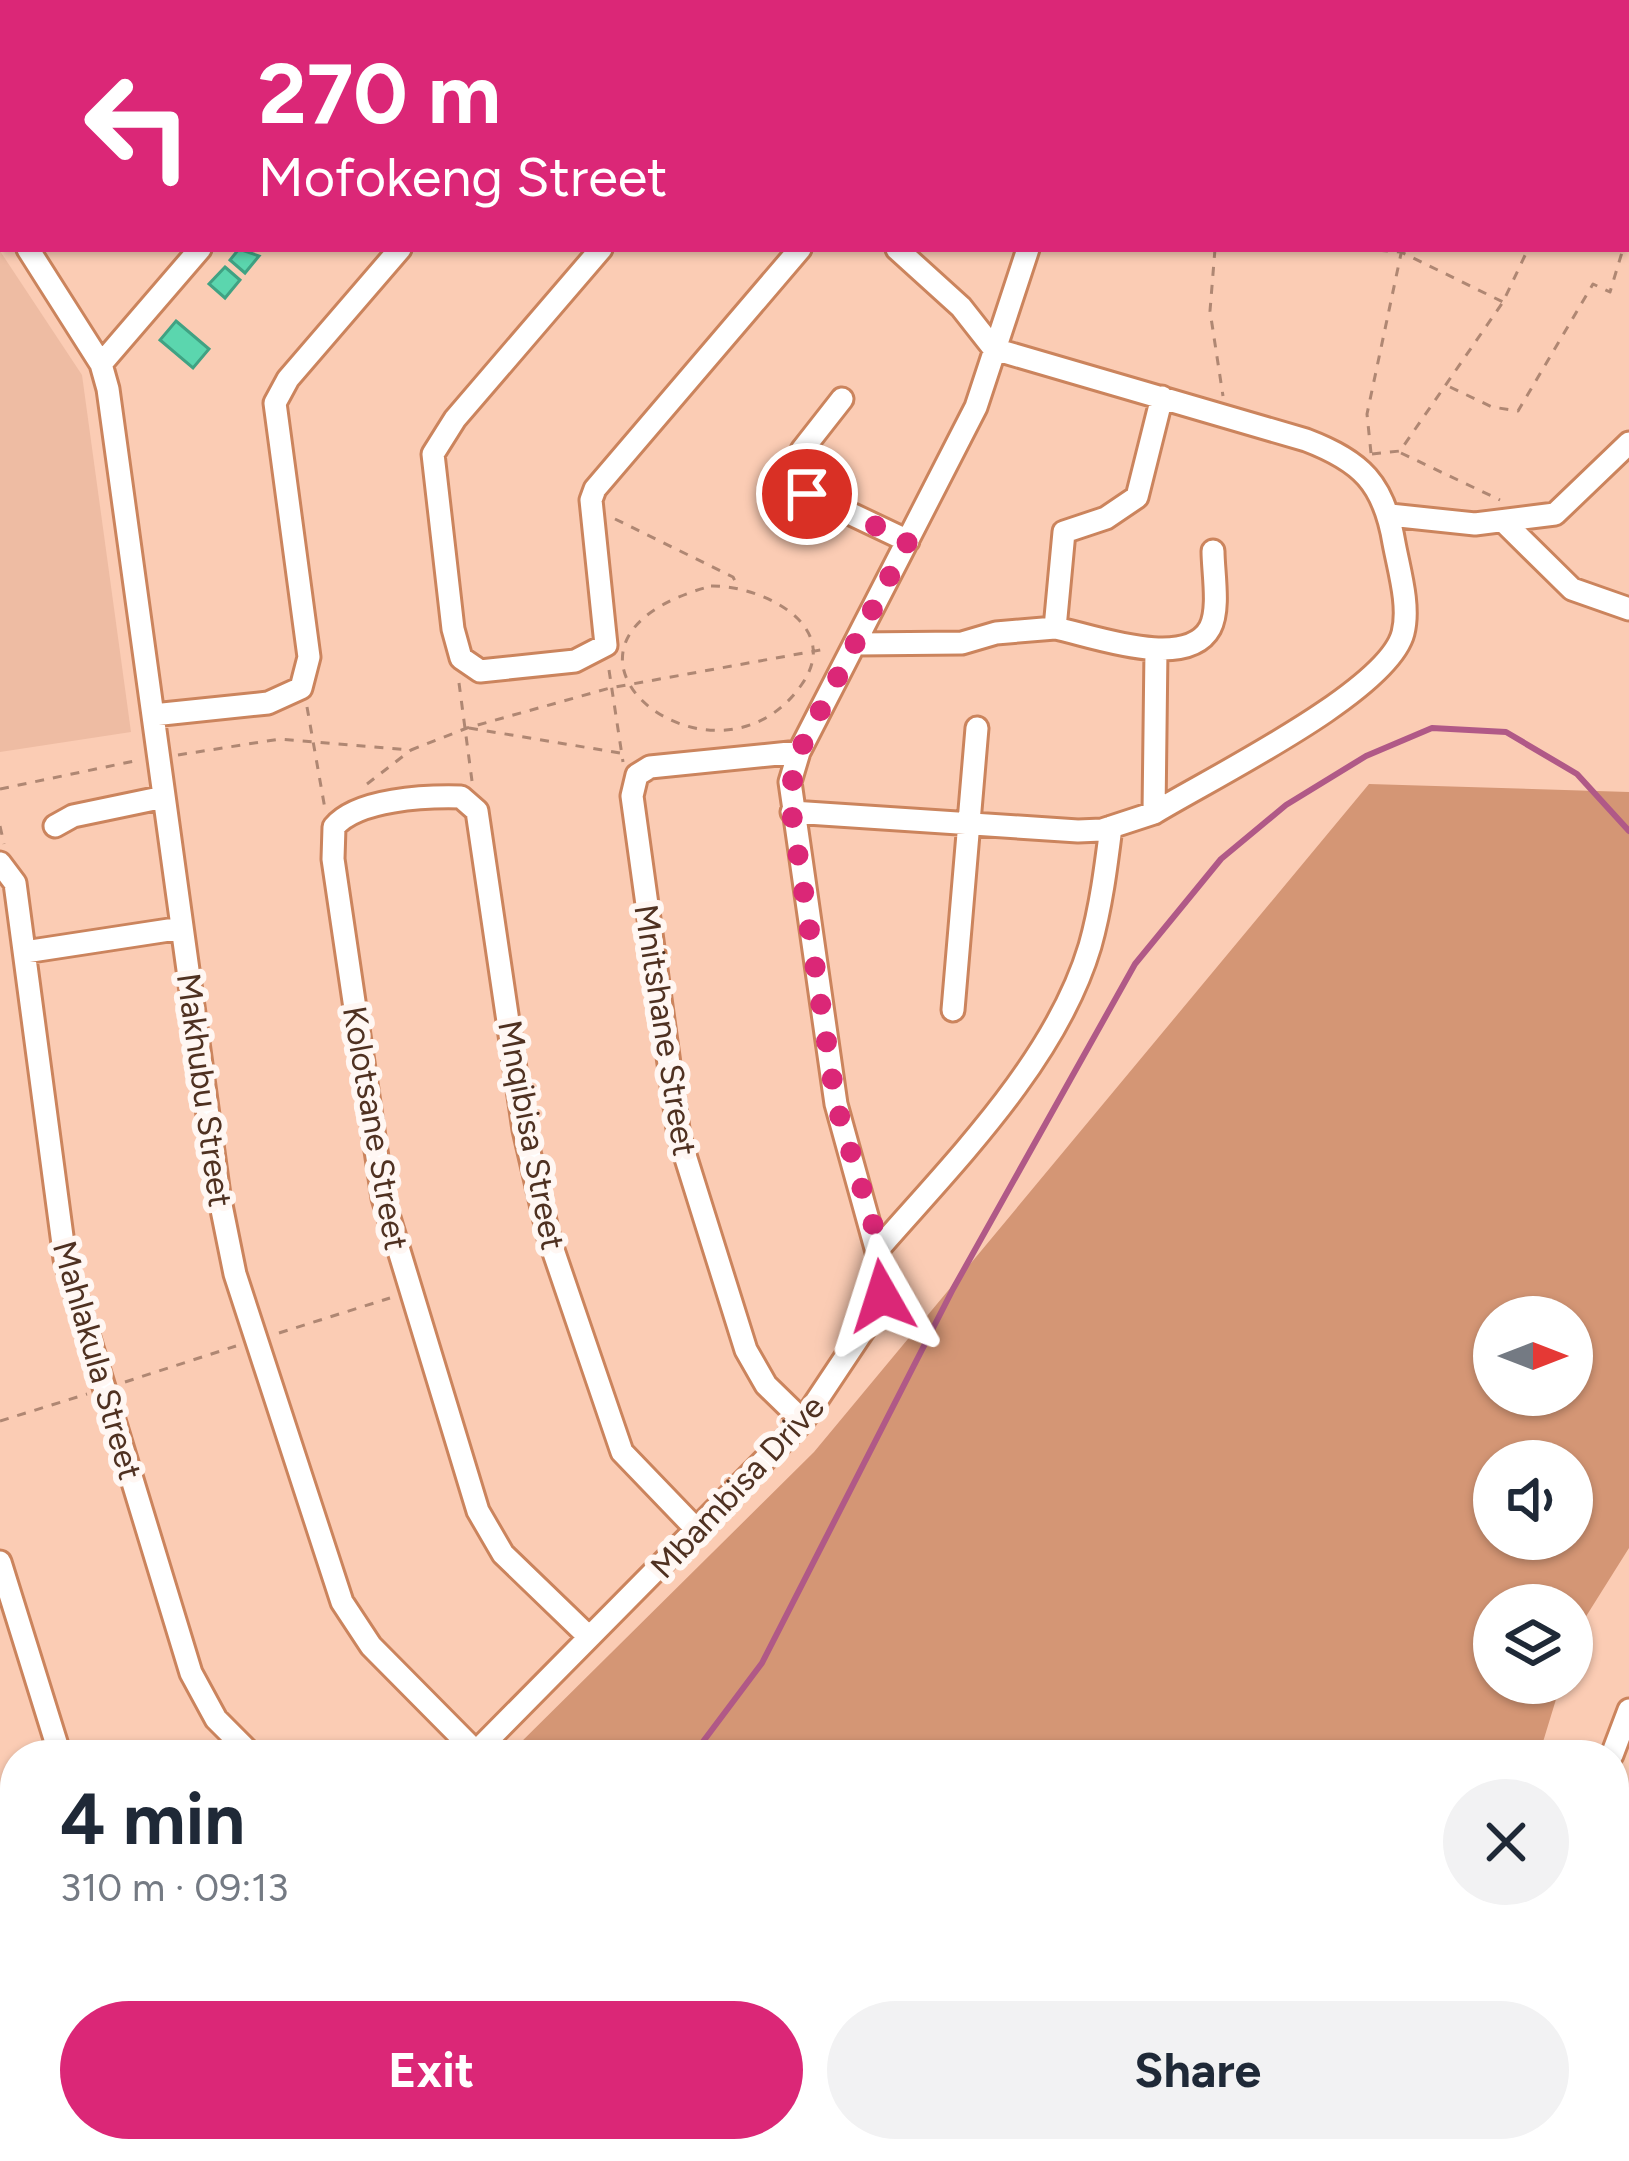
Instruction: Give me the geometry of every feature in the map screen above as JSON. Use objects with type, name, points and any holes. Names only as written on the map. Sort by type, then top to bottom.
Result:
[{"type":"street","name":"Makhubu Street","points":[[30,252],[101,364],[114,418],[222,1211],[255,1340],[350,1617],[371,1646],[461,1740]]},
{"type":"street","points":[[101,364],[197,252]]},
{"type":"street","points":[[153,716],[268,704],[302,688],[308,657],[274,403],[288,379],[397,252]]},
{"type":"street","points":[[598,252],[436,446],[432,476],[470,665],[575,661],[606,645],[592,508],[595,489],[797,252]]},
{"type":"street","points":[[792,812],[970,825],[1112,827],[1154,813],[1375,678],[1399,645],[1405,621],[1390,515],[1378,485],[1355,461],[1230,418],[994,349],[961,307],[901,252]]},
{"type":"street","name":"Mbambisa Drive","points":[[488,1740],[802,1420],[874,1316],[885,1281],[880,1247],[836,1104],[790,782],[799,752],[976,406],[1027,252]]},
{"type":"street","points":[[1055,628],[1064,532],[1106,518],[1137,497],[1162,397]]},
{"type":"street","points":[[842,400],[802,450],[796,480],[807,494],[908,541]]},
{"type":"street","points":[[1390,515],[1504,522],[1538,519],[1568,505],[1629,443]]},
{"type":"street","points":[[1504,522],[1572,589],[1629,608]]},
{"type":"street","points":[[856,644],[962,643],[997,633],[1055,628],[1112,646],[1156,649],[1210,629],[1214,551]]},
{"type":"street","points":[[1154,813],[1156,649]]},
{"type":"street","points":[[953,1010],[958,902],[977,728]]},
{"type":"street","points":[[634,781],[650,767],[799,752]]},
{"type":"street","name":"Mnitshane Street","points":[[634,781],[635,838],[679,1136],[746,1350],[766,1385],[802,1420]]},
{"type":"street","points":[[55,826],[73,816],[164,796]]},
{"type":"street","points":[[334,827],[355,811],[446,796],[472,802]]},
{"type":"street","name":"Mnqibisa Street","points":[[472,802],[482,826],[524,1130],[549,1238],[622,1452],[697,1530]]},
{"type":"street","name":"Kolotsane Street","points":[[334,827],[334,859],[376,1162],[409,1292],[486,1531],[589,1637]]},
{"type":"street","points":[[880,1247],[983,1132],[1060,1012],[1089,950],[1112,827]]},
{"type":"street","name":"Mahlakula Street","points":[[0,863],[15,884],[65,1259],[200,1694],[239,1740]]},
{"type":"street","points":[[25,952],[182,928]]},
{"type":"street","points":[[0,1562],[56,1740]]},
{"type":"street","points":[[1618,1740],[1629,1709]]},
{"type":"path","points":[[1215,252],[1210,311],[1230,418]]},
{"type":"path","points":[[1378,485],[1366,414],[1402,252]]},
{"type":"path","points":[[1406,252],[1503,302]]},
{"type":"path","points":[[1400,452],[1503,302],[1527,252]]},
{"type":"path","points":[[1449,386],[1492,406],[1518,411],[1593,284],[1610,292],[1623,252]]},
{"type":"path","points":[[1371,454],[1400,452],[1538,519]]},
{"type":"path","points":[[592,508],[733,577],[737,586]]},
{"type":"path","points":[[737,586],[785,604],[802,623],[811,652],[809,674],[798,691],[778,708],[730,728],[664,720],[634,699],[622,665],[638,624],[663,604],[690,592],[737,586]]},
{"type":"path","points":[[362,789],[412,750],[467,728],[610,688],[856,644]]},
{"type":"path","points":[[606,645],[620,753],[634,781]]},
{"type":"path","points":[[470,665],[458,680],[472,802]]},
{"type":"path","points":[[302,688],[321,799],[334,827]]},
{"type":"path","points":[[467,728],[620,753]]},
{"type":"path","points":[[0,789],[158,757],[280,739],[412,750]]},
{"type":"path","points":[[0,1421],[409,1292]]},
{"type":"shaded area","points":[[1,252],[82,375],[131,732],[0,752]]},
{"type":"shaded area","points":[[1369,784],[1629,792],[1629,1548],[1593,1605],[1593,1584],[1473,1584],[1473,1704],[1555,1704],[1544,1740],[523,1740],[814,1452]]},
{"type":"building","points":[[237,252],[259,256],[245,273],[230,260]]},
{"type":"building","points":[[225,267],[240,280],[225,298],[209,284]]},
{"type":"building","points":[[176,321],[209,349],[193,368],[160,340]]},
{"type":"waterway","points":[[704,1740],[762,1663],[953,1289],[1135,964],[1221,859],[1286,805],[1366,756],[1432,728],[1506,732],[1577,774],[1629,831]]},
{"type":"route","points":[[807,494],[908,541],[799,752],[789,796],[836,1104],[880,1247],[885,1281],[882,1296]]}]
